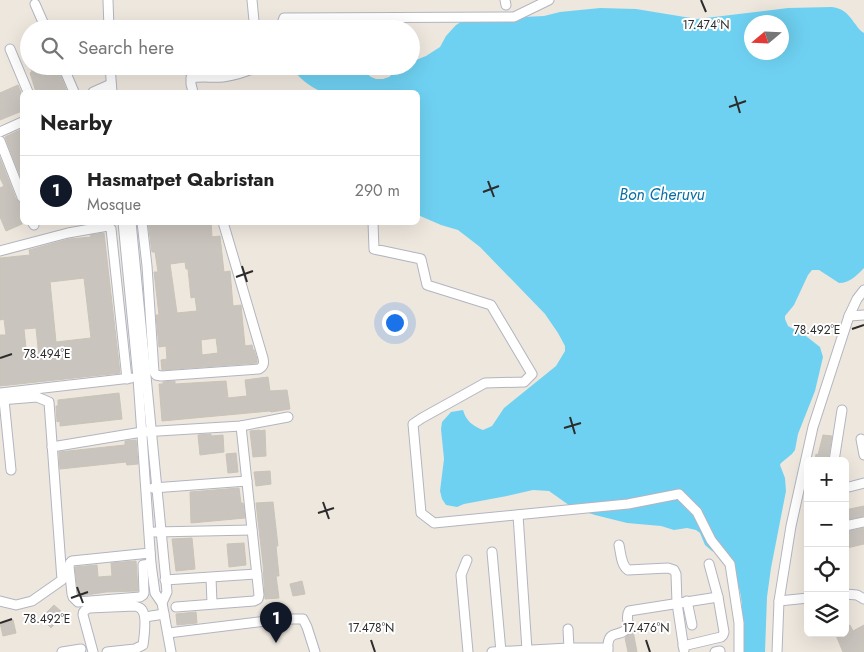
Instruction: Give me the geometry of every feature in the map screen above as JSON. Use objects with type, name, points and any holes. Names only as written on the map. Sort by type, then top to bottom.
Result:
[{"type":"street","points":[[108,0],[109,20]]},
{"type":"street","points":[[252,0],[254,20]]},
{"type":"street","points":[[283,20],[284,18],[514,17],[549,0]]},
{"type":"street","points":[[35,4],[42,20]]},
{"type":"street","points":[[10,49],[20,73]]},
{"type":"street","points":[[21,75],[27,90]]},
{"type":"street","points":[[67,75],[73,90]]},
{"type":"street","points":[[110,75],[111,88]]},
{"type":"street","points":[[192,90],[191,78],[232,75]]},
{"type":"street","points":[[0,132],[20,123]]},
{"type":"street","points":[[0,140],[20,192]]},
{"type":"street","points":[[0,251],[68,233],[108,226],[111,229],[118,228],[120,225]]},
{"type":"street","points":[[122,225],[125,247]]},
{"type":"street","points":[[130,225],[138,378],[156,488],[167,592],[162,603]]},
{"type":"street","points":[[142,225],[154,372],[156,375],[161,376],[259,369],[263,366],[264,363],[224,225]]},
{"type":"street","points":[[373,225],[374,249],[422,259],[427,285],[492,304],[532,374],[524,382],[485,383],[413,424],[421,513],[434,523],[628,504],[679,494],[697,512],[711,540],[730,564],[739,623],[739,652]]},
{"type":"street","points":[[111,229],[127,379]]},
{"type":"street","points":[[113,239],[120,238],[132,262],[146,431],[146,488],[151,564],[155,592],[162,603],[171,652]]},
{"type":"street","points":[[132,262],[145,253]]},
{"type":"street","points":[[132,262],[147,266]]},
{"type":"street","points":[[777,652],[779,601],[791,526],[812,428],[849,316],[857,299],[864,290]]},
{"type":"street","points":[[849,316],[864,315]]},
{"type":"street","points":[[1,398],[138,378]]},
{"type":"street","points":[[0,601],[16,605],[32,601],[62,580],[49,402],[36,397],[1,398]]},
{"type":"street","points":[[1,398],[11,470]]},
{"type":"street","points":[[835,457],[842,410]]},
{"type":"street","points":[[52,447],[146,431],[241,426],[288,417]]},
{"type":"street","points":[[176,607],[254,601],[258,599],[241,426]]},
{"type":"street","points":[[861,439],[864,455]]},
{"type":"street","points":[[146,488],[247,481]]},
{"type":"street","points":[[849,487],[864,483]]},
{"type":"street","points":[[518,515],[532,651]]},
{"type":"street","points":[[849,525],[864,522]]},
{"type":"street","points":[[149,532],[252,530]]},
{"type":"street","points":[[619,545],[623,564],[628,570],[668,568],[674,570],[684,649],[724,635],[718,597],[709,564]]},
{"type":"street","points":[[492,552],[498,652],[570,648],[608,650],[609,638],[628,626],[627,615],[629,611],[718,597]]},
{"type":"street","points":[[150,553],[72,561],[69,566],[73,597],[78,602],[140,597],[144,592],[143,565],[151,564]]},
{"type":"street","points":[[467,560],[461,575],[468,652]]},
{"type":"street","points":[[165,580],[257,574]]},
{"type":"street","points":[[211,578],[212,604]]},
{"type":"street","points":[[849,594],[857,595],[864,599]]},
{"type":"street","points":[[779,601],[804,598]]},
{"type":"street","points":[[687,602],[692,624]]},
{"type":"street","points":[[93,652],[82,615],[85,610],[89,608],[134,606],[140,608],[143,611],[144,617],[143,645],[135,649],[107,652]]},
{"type":"street","points":[[144,617],[164,614]]},
{"type":"street","points":[[168,633],[303,619],[315,652]]},
{"type":"street","points":[[568,629],[570,648]]},
{"type":"street","points":[[62,652],[81,649]]},
{"type":"water","name":"Bon Cheruvu","points":[[832,7],[846,13],[864,33],[864,268],[850,280],[843,283],[839,283],[819,270],[812,270],[794,305],[785,316],[788,326],[806,336],[820,347],[823,357],[815,391],[798,434],[795,450],[780,465],[785,478],[786,491],[767,597],[765,652],[739,652],[742,611],[737,582],[726,557],[712,551],[705,545],[700,533],[696,530],[687,528],[674,530],[661,526],[627,523],[595,515],[573,508],[549,491],[533,490],[457,507],[446,505],[440,491],[444,459],[442,422],[451,412],[463,410],[470,423],[476,427],[483,430],[492,426],[504,408],[556,366],[565,351],[565,346],[545,314],[480,247],[458,230],[420,216],[420,90],[318,90],[298,75],[369,75],[376,79],[383,79],[391,75],[420,75],[420,58],[440,47],[446,36],[456,25],[464,20],[544,16],[560,12],[600,8],[636,9],[697,19],[788,8]]},
{"type":"building","points":[[31,75],[60,75],[66,90],[35,90]]},
{"type":"building","points":[[18,85],[20,90],[20,112],[0,120],[0,93]]},
{"type":"building","points":[[20,130],[20,176],[5,137]]},
{"type":"building","points":[[0,158],[16,199],[20,202],[20,225],[6,231],[0,217],[0,188],[4,186],[0,178]]},
{"type":"building","points":[[148,225],[211,225],[212,237],[220,236],[224,272],[230,271],[233,306],[241,305],[245,346],[252,345],[257,363],[162,370],[161,360],[167,359],[166,346],[159,347],[156,315],[159,315],[154,272],[158,272],[155,252],[152,252]],"holes":[[[185,262],[186,269],[188,269],[191,298],[195,297],[197,311],[177,313],[170,264]],[[216,338],[218,353],[202,355],[201,340]]]},
{"type":"building","points":[[104,233],[120,373],[0,386],[0,335],[6,335],[4,319],[0,320],[0,258],[30,255],[29,250],[69,239],[91,237],[90,235]],"holes":[[[84,278],[91,338],[56,342],[50,282]],[[36,328],[39,357],[27,358],[24,329]]]},
{"type":"building","points":[[268,377],[270,391],[287,390],[290,409],[162,421],[159,384],[163,384],[163,382],[175,381],[175,384],[226,381],[228,398],[247,396],[245,380]]},
{"type":"building","points":[[119,393],[122,419],[60,426],[60,421],[57,422],[56,406],[58,406],[58,400]]},
{"type":"building","points":[[265,430],[266,456],[253,457],[250,431]]},
{"type":"building","points":[[211,434],[211,436],[223,435],[224,452],[200,455],[198,435]]},
{"type":"building","points":[[823,435],[832,436],[829,457],[816,457],[816,454],[818,455]]},
{"type":"building","points":[[136,440],[138,464],[127,465],[126,462],[60,469],[59,452],[125,445],[125,441]]},
{"type":"building","points":[[236,453],[238,472],[228,473],[226,454]]},
{"type":"building","points":[[270,471],[271,484],[256,486],[254,472]]},
{"type":"building","points":[[239,488],[245,518],[191,523],[190,492]]},
{"type":"building","points":[[273,502],[278,546],[276,546],[279,576],[276,576],[279,598],[265,599],[256,503]]},
{"type":"building","points":[[864,506],[864,516],[849,519],[849,509]]},
{"type":"building","points":[[864,528],[864,544],[849,548],[849,531]]},
{"type":"building","points":[[192,538],[195,569],[176,571],[172,539]]},
{"type":"building","points":[[244,543],[246,565],[229,567],[227,544]]},
{"type":"building","points":[[136,561],[138,591],[106,592],[80,596],[78,594],[75,567],[97,565],[98,577],[112,576],[111,563]]},
{"type":"building","points":[[302,581],[305,594],[293,596],[290,584]]},
{"type":"building","points":[[54,605],[64,614],[51,628],[41,618]]},
{"type":"building","points":[[196,612],[197,623],[177,625],[176,614]]},
{"type":"building","points":[[13,620],[16,633],[3,636],[0,623]]},
{"type":"building","points":[[849,625],[853,631],[864,625],[864,652],[843,652],[837,637],[849,637]]},
{"type":"building","points":[[632,631],[637,652],[628,652],[625,638]]},
{"type":"place","name":"Hasmatpet Qabristan","points":[[276,643]]}]
